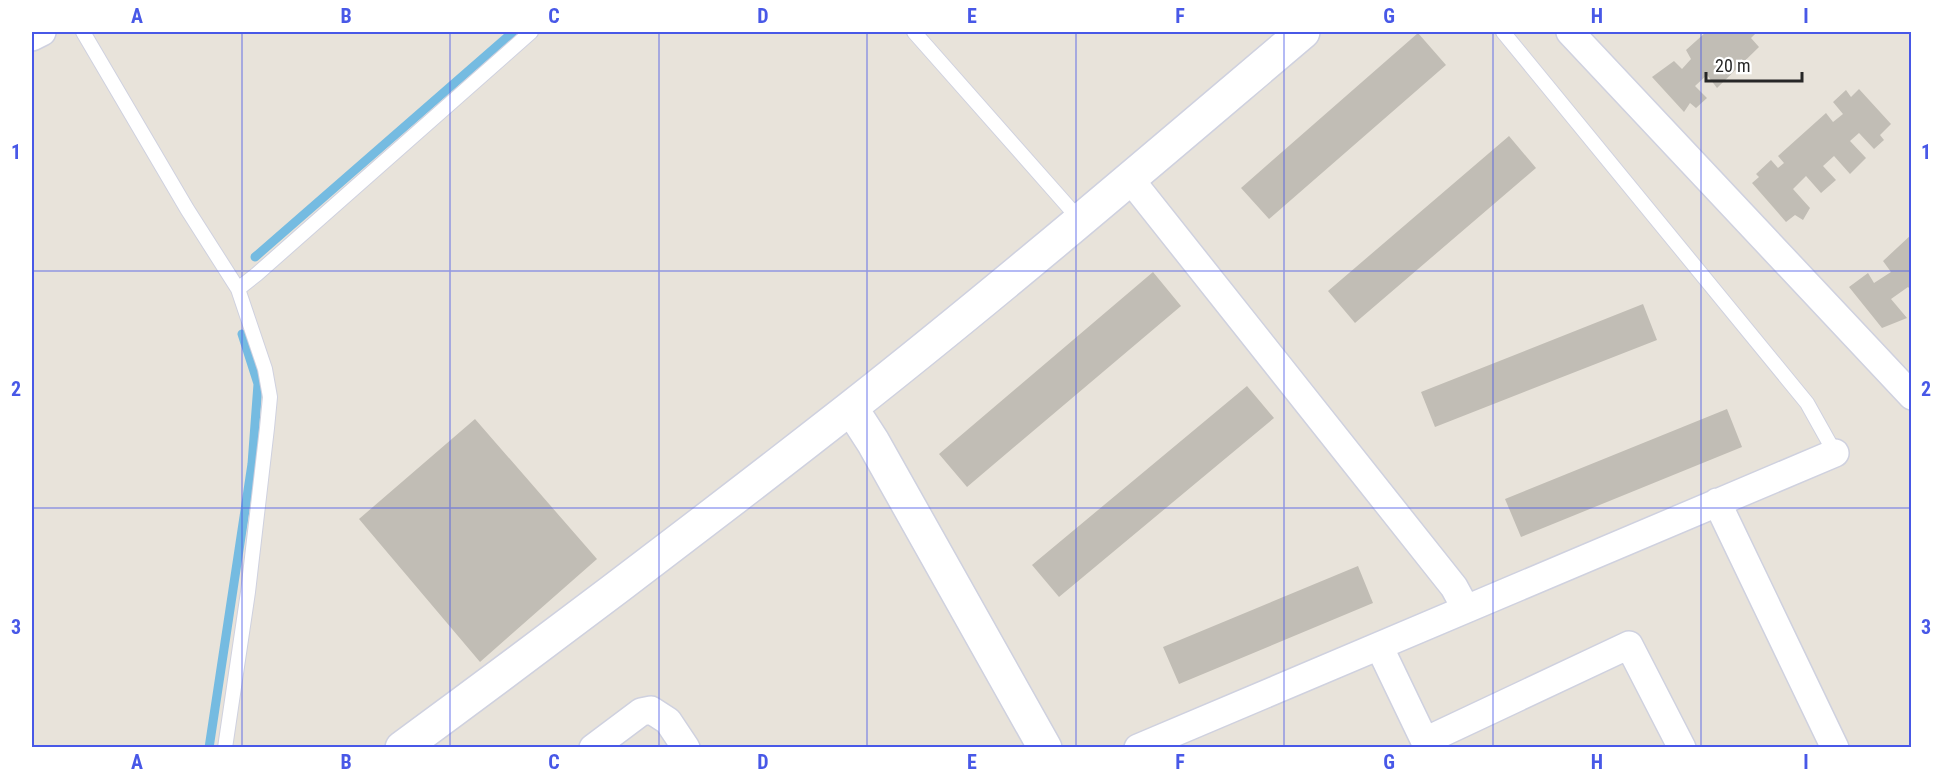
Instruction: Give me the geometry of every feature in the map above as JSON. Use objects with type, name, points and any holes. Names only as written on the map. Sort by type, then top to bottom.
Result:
[{"type":"street","points":[[32,37],[42,32]]},
{"type":"street","points":[[402,747],[517,663],[851,408],[1080,220],[1303,32]]},
{"type":"street","points":[[1570,32],[1911,396]]},
{"type":"street","points":[[1130,178],[1454,587],[1466,609]]},
{"type":"street","points":[[851,408],[873,442],[1045,747]]},
{"type":"street","points":[[1138,747],[1835,453]]},
{"type":"street","points":[[1717,502],[1835,747]]},
{"type":"street","points":[[1379,646],[1426,744],[1629,645],[1682,747]]},
{"type":"street","points":[[593,747],[641,712],[651,710],[668,722],[686,747]]},
{"type":"lane","points":[[83,32],[187,209],[238,289],[266,369],[270,397],[248,592],[225,747]]},
{"type":"lane","points":[[238,289],[531,32]]},
{"type":"lane","points":[[914,32],[1080,220]]},
{"type":"lane","points":[[1503,32],[1807,403],[1835,453]]},
{"type":"building","points":[[1706,32],[1757,32],[1751,38],[1759,47],[1717,88],[1707,75],[1695,86],[1707,98],[1696,108],[1690,103],[1684,112],[1652,77],[1674,61],[1682,69],[1691,59],[1686,50]]},
{"type":"building","points":[[1418,33],[1446,65],[1269,219],[1241,188]]},
{"type":"building","points":[[1859,89],[1891,124],[1880,135],[1884,140],[1874,149],[1859,133],[1850,141],[1866,158],[1850,174],[1834,156],[1823,166],[1836,180],[1821,193],[1806,176],[1793,189],[1810,208],[1803,220],[1795,215],[1786,222],[1752,183],[1759,177],[1756,174],[1771,160],[1778,168],[1784,163],[1778,156],[1826,113],[1833,122],[1843,114],[1833,102],[1846,90],[1851,97]]},
{"type":"building","points":[[1509,136],[1536,168],[1355,323],[1328,291]]},
{"type":"building","points":[[1912,234],[1912,291],[1908,287],[1891,299],[1907,318],[1882,328],[1849,287],[1868,273],[1874,283],[1891,272],[1883,261]]},
{"type":"building","points":[[1153,272],[1181,306],[967,487],[939,454]]},
{"type":"building","points":[[1643,304],[1657,340],[1435,427],[1421,392]]},
{"type":"building","points":[[1247,386],[1274,418],[1059,597],[1032,565]]},
{"type":"building","points":[[1727,409],[1742,447],[1521,537],[1505,499]]},
{"type":"building","points":[[475,419],[597,559],[480,662],[359,519]]},
{"type":"building","points":[[1358,566],[1373,603],[1179,684],[1163,647]]},
{"type":"waterway","points":[[255,257],[513,32]]},
{"type":"waterway","points":[[209,748],[252,464],[258,384],[242,334]]}]
